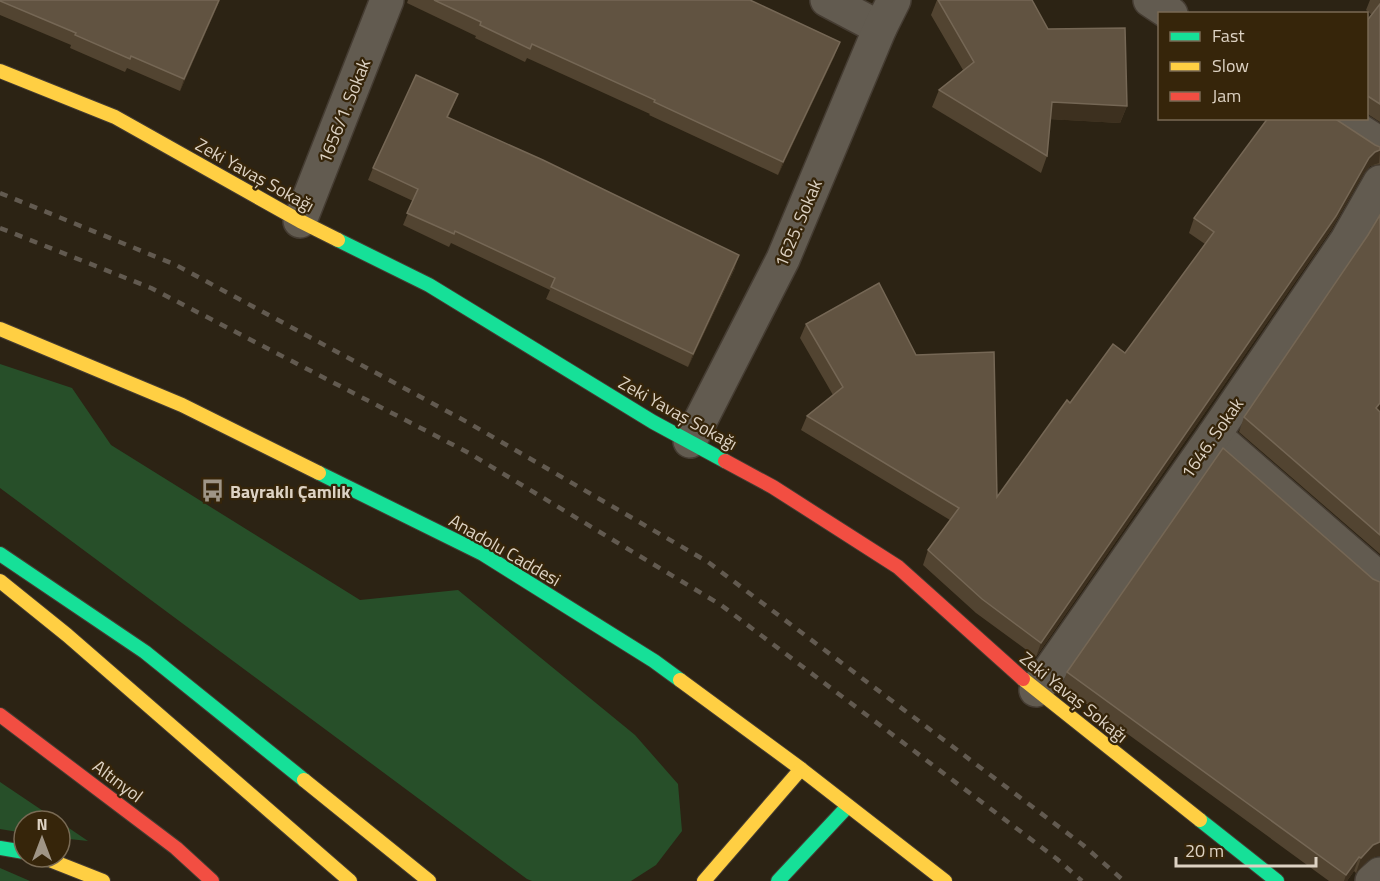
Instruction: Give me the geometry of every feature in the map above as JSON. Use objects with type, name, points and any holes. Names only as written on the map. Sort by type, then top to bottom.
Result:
[{"type":"main road","name":"Zeki Yavaş Sokağı","points":[[0,71],[115,117],[300,221],[429,285],[653,422],[774,487],[898,567],[1005,665],[1277,881]]},
{"type":"main road","name":"Anadolu Caddesi","points":[[0,329],[182,405],[483,554],[654,661],[801,769],[945,881]]},
{"type":"main road","points":[[0,554],[145,652],[429,881]]},
{"type":"main road","points":[[0,581],[67,635],[350,881]]},
{"type":"main road","name":"Altınyol","points":[[0,715],[176,848],[212,881]]},
{"type":"main road","points":[[704,881],[801,769]]},
{"type":"main road","points":[[778,881],[848,807]]},
{"type":"main road","points":[[72,868],[103,881]]},
{"type":"street","name":"1656/1. Sokak","points":[[300,221],[387,0]]},
{"type":"street","points":[[827,0],[887,14]]},
{"type":"street","points":[[1150,0],[1168,12]]},
{"type":"street","name":"1625. Sokak","points":[[690,441],[783,259],[887,14]]},
{"type":"street","points":[[1343,120],[1380,144]]},
{"type":"street","name":"1646. Sokak","points":[[1036,690],[1347,240],[1380,182]]},
{"type":"street","points":[[1214,435],[1380,579]]},
{"type":"street","points":[[1372,881],[1380,874]]},
{"type":"green space","points":[[0,364],[72,388],[111,445],[360,600],[458,590],[635,735],[678,784],[682,831],[656,865],[631,881],[532,881],[527,879],[0,488]]},
{"type":"green space","points":[[0,782],[40,809],[12,809],[12,831],[0,829]]},
{"type":"green space","points":[[72,830],[88,841],[72,839]]},
{"type":"green space","points":[[0,868],[30,881],[0,881]]},
{"type":"building","points":[[0,0],[219,0],[184,79],[131,56],[130,59]]},
{"type":"building","points":[[434,0],[750,0],[840,42],[783,162],[532,44],[530,49]]},
{"type":"building","points":[[938,0],[1032,0],[1048,29],[1125,28],[1127,106],[1052,102],[1047,156],[939,90],[974,62]]},
{"type":"building","points":[[1380,4],[1380,104],[1368,96],[1368,19]]},
{"type":"building","points":[[416,75],[458,94],[447,117],[543,160],[739,255],[693,354],[551,287],[555,278],[455,231],[454,234],[407,213],[418,189],[373,168]]},
{"type":"building","points":[[1267,120],[1337,120],[1380,147],[1380,150],[1369,158],[1336,216],[1041,643],[982,599],[928,550],[959,508],[807,416],[843,387],[806,324],[879,283],[916,355],[994,352],[997,497],[1067,400],[1070,403],[1113,344],[1125,353],[1214,232],[1194,218]]},
{"type":"building","points":[[1380,215],[1380,403],[1376,408],[1380,412],[1380,535],[1244,417]]},
{"type":"building","points":[[1223,448],[1373,579],[1380,582],[1380,842],[1373,845],[1361,858],[1359,857],[1346,875],[1067,672]]},
{"type":"railway","points":[[0,193],[176,265],[467,422],[708,562],[1083,845],[1124,881]]},
{"type":"railway","points":[[0,228],[151,288],[467,452],[721,605],[1057,859],[1082,881]]},
{"type":"traffic: fast","points":[[338,240],[429,285],[653,422],[725,461]]},
{"type":"traffic: fast","points":[[319,473],[483,554],[654,661],[680,680]]},
{"type":"traffic: fast","points":[[0,554],[145,652],[304,780]]},
{"type":"traffic: fast","points":[[778,881],[848,806]]},
{"type":"traffic: fast","points":[[1200,820],[1277,881]]},
{"type":"traffic: fast","points":[[0,848],[12,850]]},
{"type":"traffic: slow","points":[[0,71],[115,117],[338,240]]},
{"type":"traffic: slow","points":[[0,329],[182,405],[319,473]]},
{"type":"traffic: slow","points":[[0,581],[67,635],[350,881]]},
{"type":"traffic: slow","points":[[1023,679],[1200,820]]},
{"type":"traffic: slow","points":[[680,680],[801,769],[945,881]]},
{"type":"traffic: slow","points":[[704,881],[801,769]]},
{"type":"traffic: slow","points":[[304,780],[429,881]]},
{"type":"traffic: slow","points":[[72,869],[103,881]]},
{"type":"traffic: jam","points":[[725,461],[773,487],[898,567],[1023,679]]},
{"type":"traffic: jam","points":[[0,715],[176,848],[212,881]]},
{"type":"place","name":"Bayraklı Çamlık","points":[[212,491]]}]
